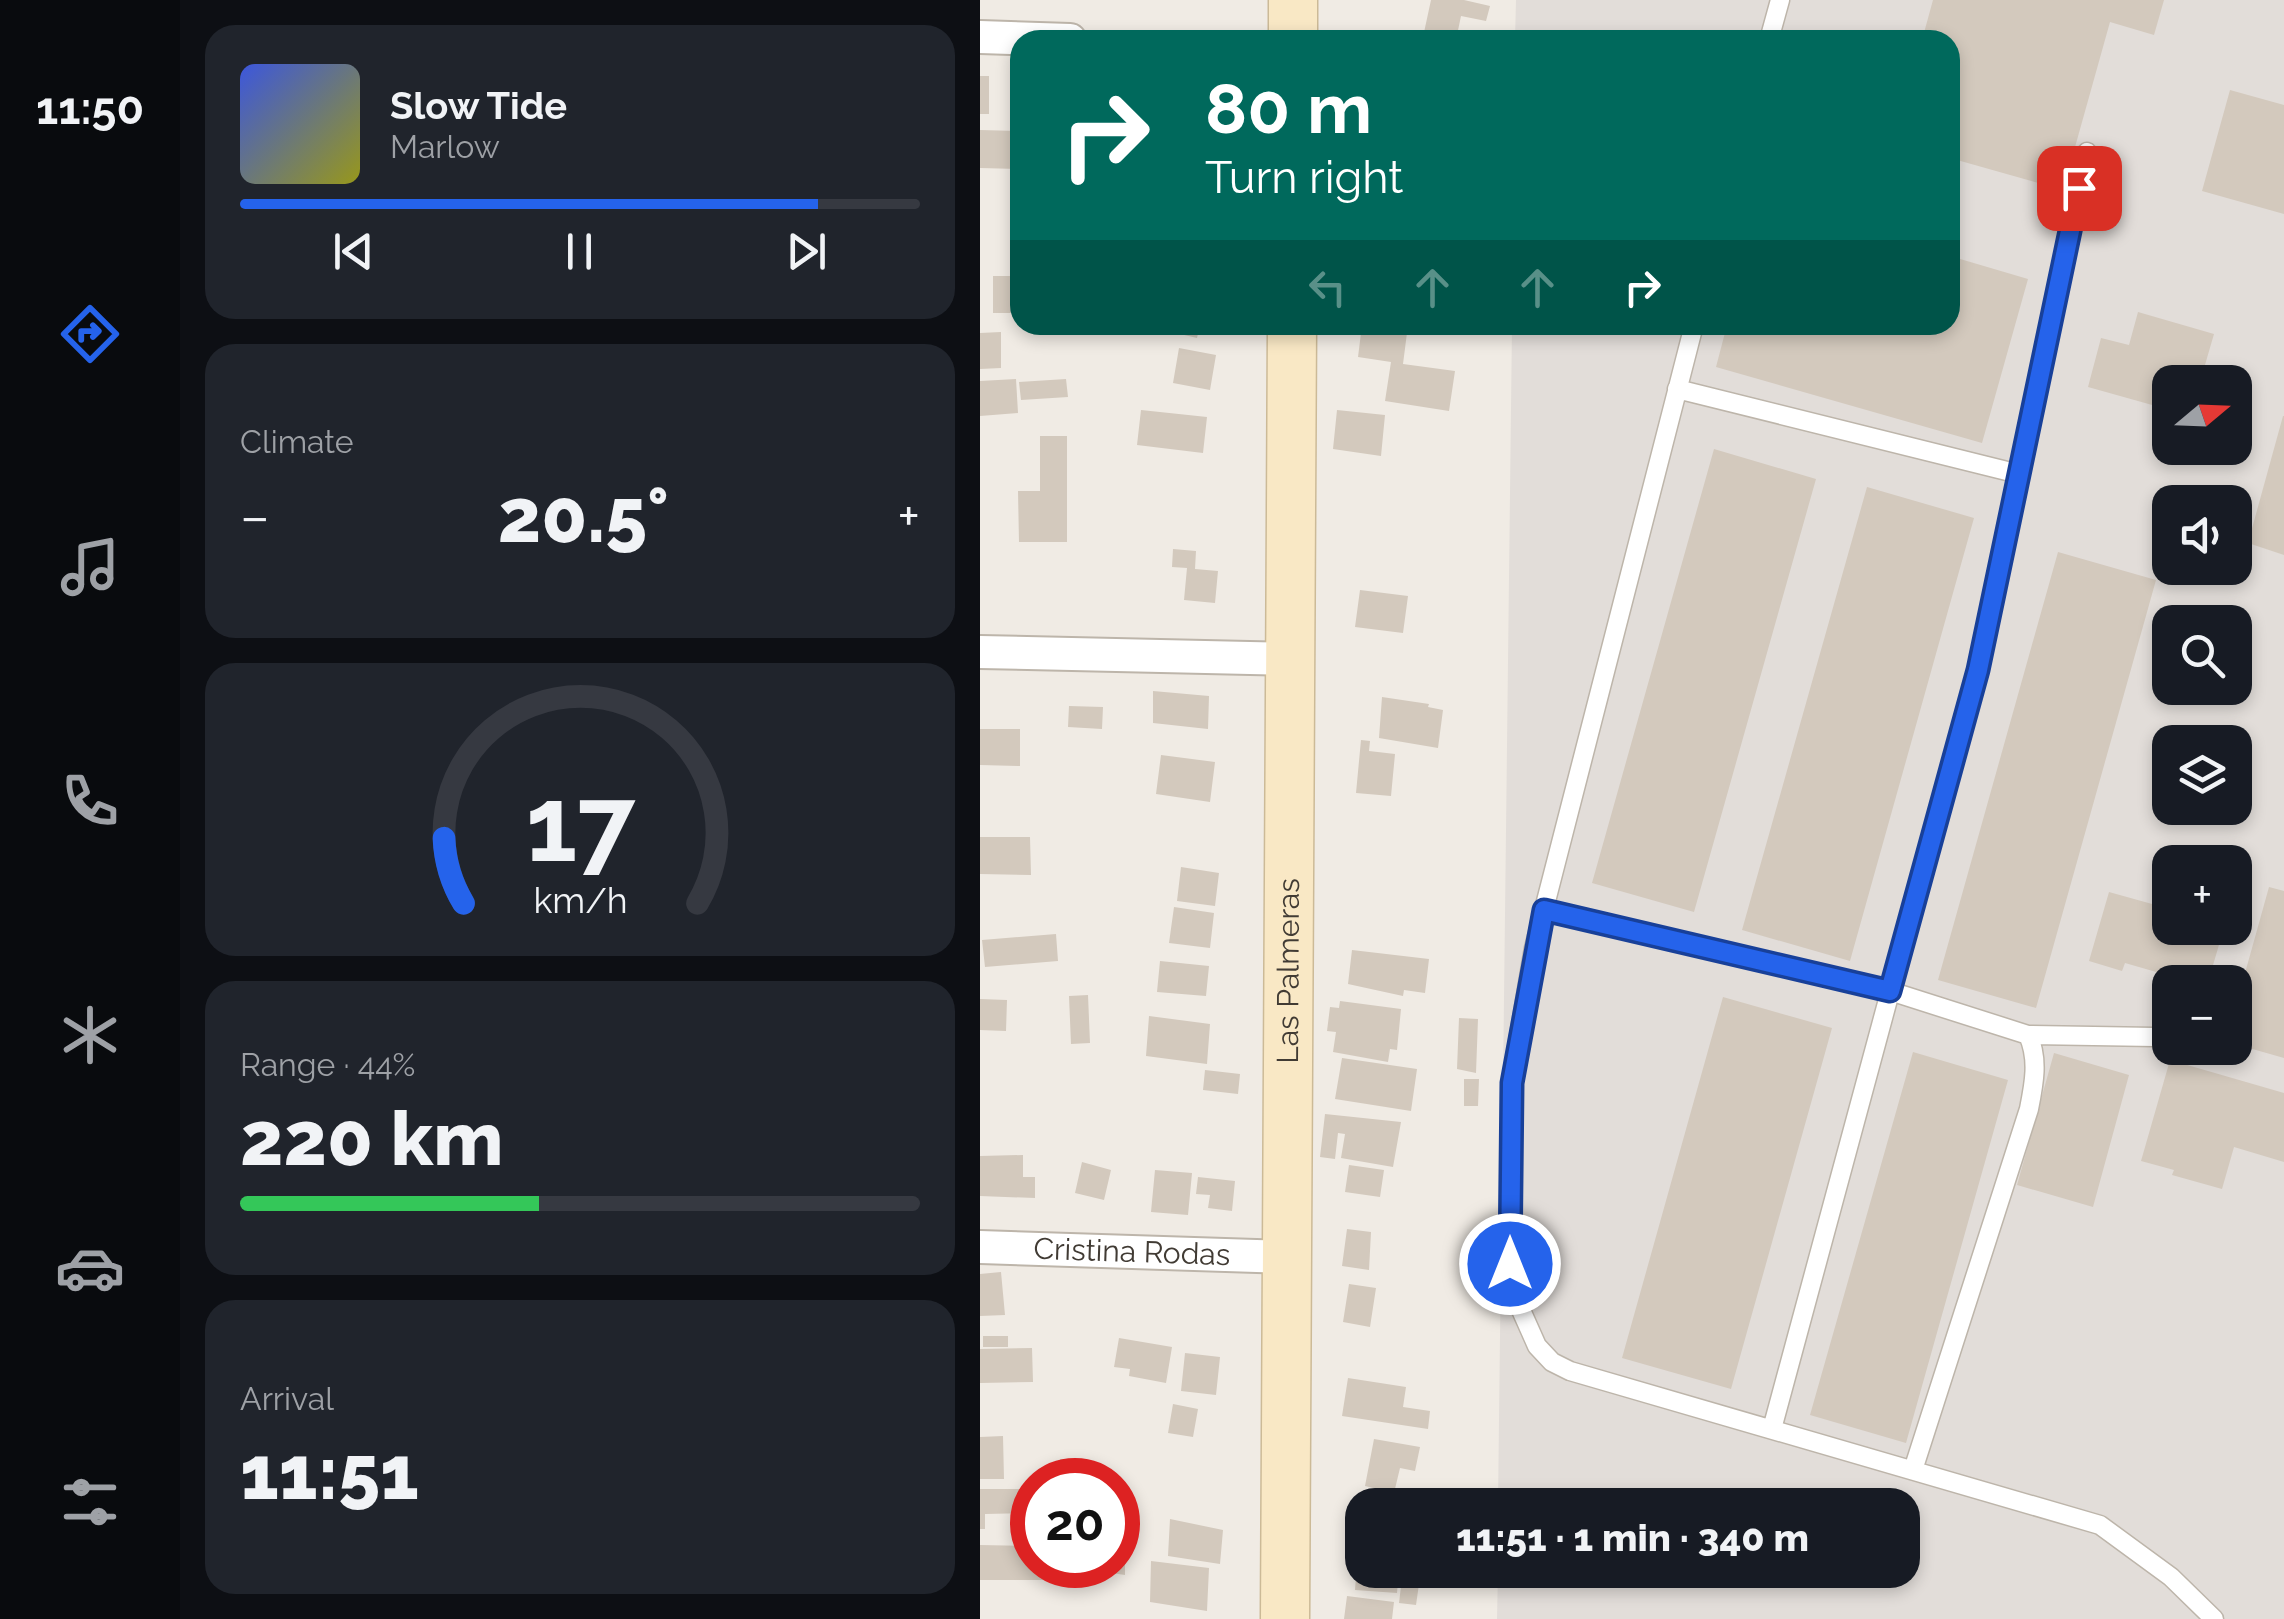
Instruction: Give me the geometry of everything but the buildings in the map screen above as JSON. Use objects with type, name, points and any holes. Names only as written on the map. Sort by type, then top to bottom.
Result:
[{"type":"street","points":[[1293,30],[1294,0]]},
{"type":"street","points":[[980,37],[1010,38]]},
{"type":"street","name":"Las Palmeras","points":[[1284,1619],[1292,335]]},
{"type":"street","points":[[980,652],[1290,659]]},
{"type":"street","name":"Cristina Rodas","points":[[980,1247],[1286,1258]]},
{"type":"lane","points":[[1772,30],[1780,0]]},
{"type":"lane","points":[[1772,1429],[1978,670],[2087,152]]},
{"type":"lane","points":[[1691,335],[1544,910],[1512,1083],[1510,1264],[1518,1309],[1537,1346],[1552,1362],[1570,1371],[2100,1525],[2171,1577],[2214,1619]]},
{"type":"lane","points":[[1677,389],[2019,474]]},
{"type":"lane","points":[[1544,910],[1890,991],[2028,1035],[2152,1037]]},
{"type":"lane","points":[[1914,1470],[2029,1108],[2035,1081],[2034,1048],[2028,1035]]},
{"type":"shaded area","points":[[1516,0],[2284,0],[2284,1619],[1497,1619],[1498,1588],[1920,1588],[1920,1488],[1498,1488],[1512,335],[1960,335],[1960,30],[1515,30]]},
{"type":"route","points":[[1510,1264],[1512,1083],[1544,910],[1890,991],[1978,670],[2079,188]]}]
